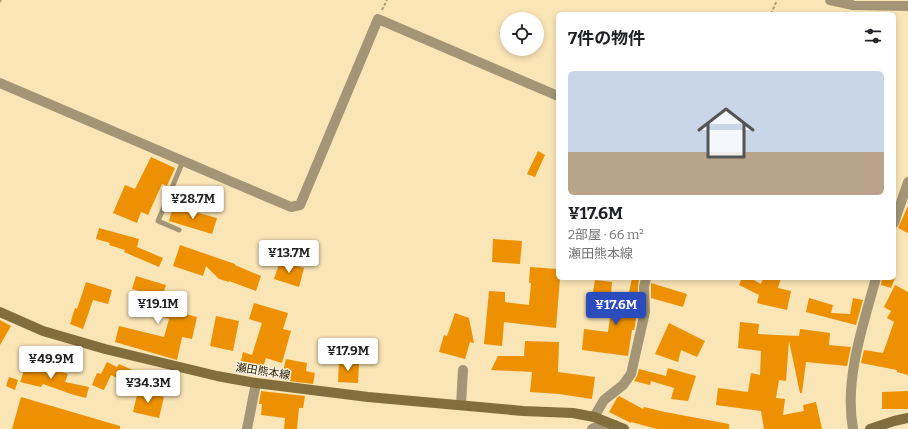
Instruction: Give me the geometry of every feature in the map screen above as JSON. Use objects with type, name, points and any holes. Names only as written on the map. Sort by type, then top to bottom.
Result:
[{"type":"main road","name":"瀬田熊本線","points":[[0,312],[43,331],[105,350],[217,376],[256,383],[368,397],[573,413],[594,417],[619,427]]},
{"type":"main road","points":[[870,429],[908,418]]},
{"type":"street","points":[[830,0],[853,5],[908,6]]},
{"type":"street","points":[[0,83],[291,207],[300,205],[378,19],[556,95]]},
{"type":"street","points":[[896,211],[898,198],[908,182]]},
{"type":"street","points":[[594,417],[604,400],[623,385],[631,374],[645,312],[644,286],[646,280]]},
{"type":"street","points":[[853,429],[850,413],[854,366],[858,341],[875,280]]},
{"type":"street","points":[[461,405],[463,370]]},
{"type":"street","points":[[247,429],[256,383]]},
{"type":"street","points":[[592,429],[619,427]]},
{"type":"lane","points":[[179,230],[158,221],[183,161]]},
{"type":"path","points":[[772,12],[777,0]]},
{"type":"building","points":[[538,151],[545,155],[535,177],[527,174]]},
{"type":"building","points":[[151,157],[175,168],[167,186],[162,184],[148,215],[141,212],[137,223],[113,213],[125,185],[135,189]]},
{"type":"building","points":[[173,206],[217,218],[212,234],[169,221]]},
{"type":"building","points":[[908,206],[908,233],[898,228]]},
{"type":"building","points":[[99,228],[139,239],[137,247],[163,258],[159,267],[124,252],[125,250],[109,245],[110,243],[96,239]]},
{"type":"building","points":[[493,239],[522,241],[520,264],[492,262]]},
{"type":"building","points":[[180,245],[235,264],[261,276],[256,291],[219,279],[206,266],[203,276],[173,266]]},
{"type":"building","points":[[280,261],[304,268],[299,287],[274,279]]},
{"type":"building","points":[[530,267],[556,269],[556,280],[560,280],[556,328],[504,322],[502,346],[484,344],[489,291],[505,292],[505,302],[529,305],[531,283],[529,283]]},
{"type":"building","points":[[136,276],[166,285],[162,297],[165,298],[162,308],[197,317],[192,339],[182,337],[177,360],[115,342],[119,326],[164,337],[169,319],[140,310],[142,302],[151,305],[154,295],[132,289]]},
{"type":"building","points":[[595,280],[612,282],[611,294],[593,292]]},
{"type":"building","points":[[632,280],[639,280],[635,326],[634,330],[632,330],[628,356],[582,350],[584,329],[608,332],[613,295],[628,297]]},
{"type":"building","points":[[741,280],[754,280],[761,284],[762,280],[780,280],[778,288],[791,291],[787,310],[757,303],[759,295],[739,285]]},
{"type":"building","points":[[882,280],[894,280],[891,288],[881,285]]},
{"type":"building","points":[[86,282],[112,290],[108,304],[93,300],[83,329],[70,324],[75,308],[77,309]]},
{"type":"building","points":[[651,283],[687,294],[683,307],[651,298]]},
{"type":"building","points":[[895,285],[908,292],[908,375],[897,372],[897,370],[861,363],[864,350],[883,353],[894,322],[887,318],[891,311],[884,307]]},
{"type":"building","points":[[809,298],[833,305],[831,313],[850,314],[853,298],[863,300],[856,325],[806,312]]},
{"type":"building","points":[[254,303],[288,313],[283,329],[291,331],[282,363],[266,358],[262,371],[240,365],[243,352],[252,355],[262,323],[249,319]]},
{"type":"building","points":[[455,313],[469,318],[474,343],[470,342],[465,359],[439,352],[444,335],[447,336]]},
{"type":"building","points":[[216,316],[239,321],[233,351],[210,346]]},
{"type":"building","points":[[0,320],[11,326],[0,345]]},
{"type":"building","points":[[740,322],[759,324],[758,334],[799,336],[800,329],[830,333],[829,345],[851,347],[847,366],[806,362],[802,393],[800,393],[789,341],[786,381],[779,380],[776,398],[785,399],[783,415],[804,411],[803,405],[816,402],[822,429],[764,429],[761,411],[716,405],[718,388],[748,392],[751,373],[760,375],[761,351],[738,348]]},
{"type":"building","points":[[669,323],[705,341],[697,357],[681,350],[678,362],[655,354]]},
{"type":"building","points":[[525,341],[559,342],[558,372],[595,377],[592,399],[559,394],[530,392],[532,372],[491,370],[498,356],[524,356]]},
{"type":"building","points":[[286,359],[307,363],[306,371],[315,373],[313,384],[281,380]]},
{"type":"building","points":[[339,361],[359,362],[358,383],[338,382]]},
{"type":"building","points":[[27,362],[40,367],[41,364],[68,374],[65,382],[89,387],[86,398],[43,384],[41,387],[20,382]]},
{"type":"building","points":[[107,362],[117,367],[119,364],[137,372],[131,385],[111,375],[104,390],[92,385],[97,373],[101,374]]},
{"type":"building","points":[[668,368],[696,376],[688,401],[671,399],[674,388],[651,381],[650,385],[634,381],[639,369],[666,376]]},
{"type":"building","points":[[9,377],[18,380],[15,390],[6,386]]},
{"type":"building","points":[[138,391],[164,397],[159,418],[133,412]]},
{"type":"building","points":[[261,391],[305,396],[303,408],[299,408],[297,429],[284,429],[285,418],[261,415],[262,404],[259,404]]},
{"type":"building","points":[[908,391],[908,409],[882,409],[882,392]]},
{"type":"building","points":[[619,396],[643,409],[644,407],[729,424],[729,429],[657,429],[631,423],[609,412]]},
{"type":"building","points":[[21,397],[120,426],[120,429],[12,429]]}]
